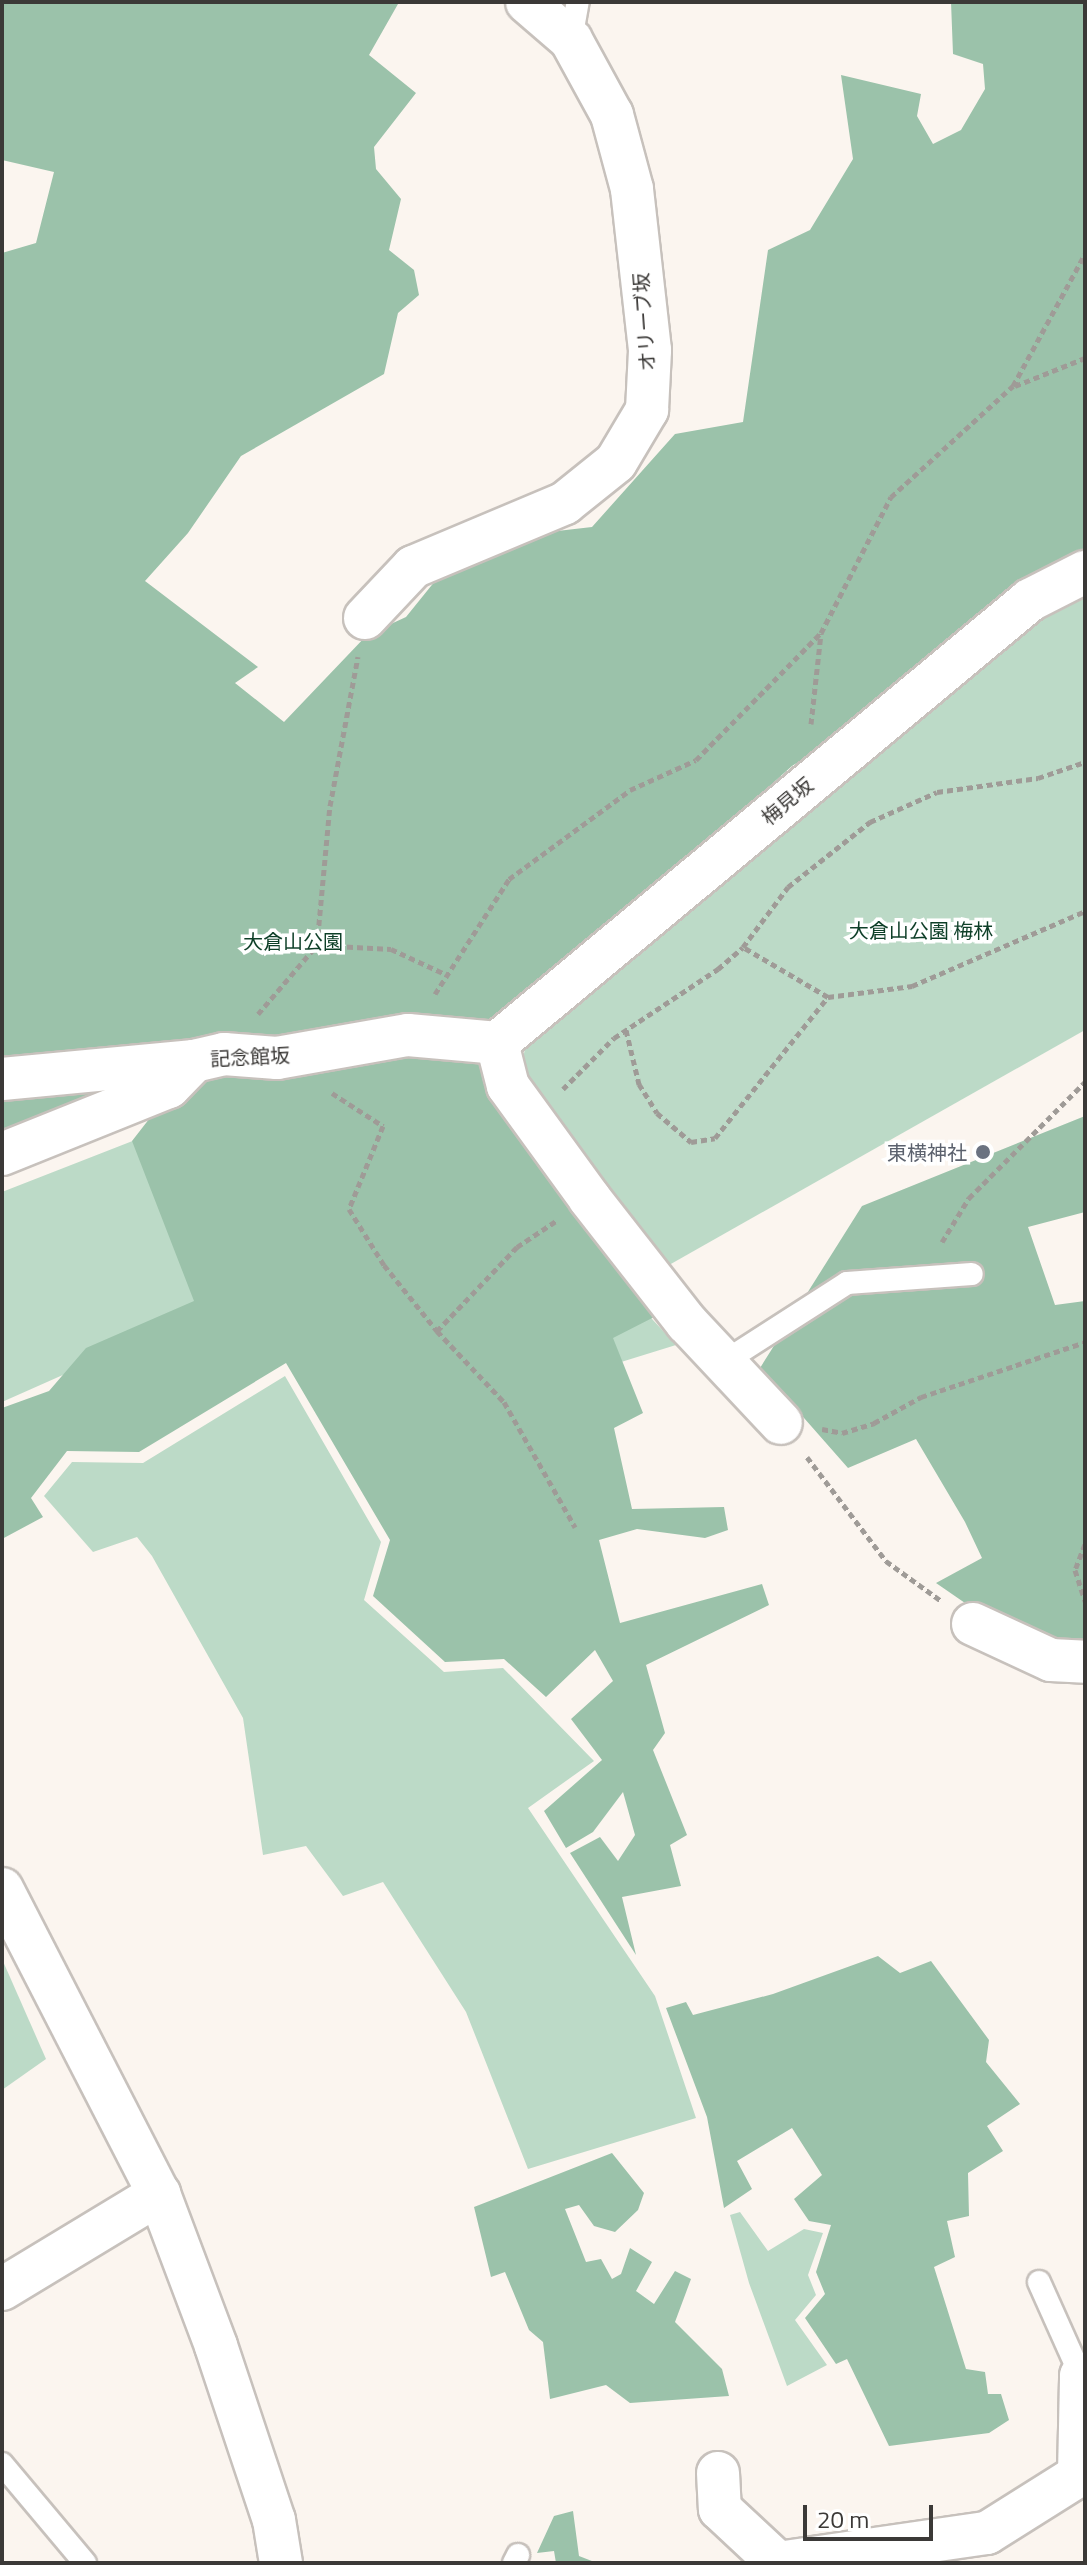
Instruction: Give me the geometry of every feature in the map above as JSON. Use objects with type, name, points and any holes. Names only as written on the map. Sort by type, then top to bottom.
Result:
[{"type":"street","name":"オリーブ坂","points":[[365,618],[413,567],[565,503],[616,462],[647,410],[650,350],[632,189],[612,115],[574,21],[527,2]]},
{"type":"street","name":"梅見坂","points":[[497,1043],[1030,600],[1085,572]]},
{"type":"street","name":"記念館坂","points":[[2,1079],[209,1058],[277,1058],[408,1035],[497,1043]]},
{"type":"street","points":[[497,1043],[508,1086],[590,1199],[687,1323],[781,1423]]},
{"type":"street","points":[[2,1154],[169,1087],[209,1058]]},
{"type":"street","points":[[973,1624],[1051,1660],[1085,1662]]},
{"type":"street","points":[[2,1889],[159,2194],[216,2346],[274,2520],[281,2563]]},
{"type":"street","points":[[2,2289],[159,2194]]},
{"type":"street","points":[[718,2473],[720,2509],[778,2563],[987,2533],[1079,2475],[1083,2375]]},
{"type":"lane","points":[[724,1362],[847,1283],[972,1274]]},
{"type":"lane","points":[[1039,2282],[1083,2375]]},
{"type":"lane","points":[[2,2464],[85,2563]]},
{"type":"path","points":[[408,1035],[509,879],[630,790],[696,760],[821,633],[891,497],[1013,386],[1085,254]]},
{"type":"path","points":[[1013,386],[1085,358]]},
{"type":"path","points":[[209,1058],[317,945],[330,806],[365,618]]},
{"type":"path","points":[[800,791],[813,714],[821,633]]},
{"type":"path","points":[[533,1121],[614,1038],[718,969],[743,947],[788,887],[870,822],[937,792],[1038,778],[1085,762]]},
{"type":"path","points":[[743,947],[828,997],[912,986],[1085,911]]},
{"type":"path","points":[[317,945],[391,949],[447,975]]},
{"type":"path","points":[[626,1030],[639,1084],[657,1113],[691,1142],[715,1138],[828,997]]},
{"type":"path","points":[[277,1058],[383,1126],[349,1209],[384,1265],[437,1331],[504,1402],[575,1527]]},
{"type":"path","points":[[921,1277],[969,1198],[1085,1082]]},
{"type":"path","points":[[437,1331],[517,1247],[590,1199]]},
{"type":"path","points":[[781,1423],[842,1433],[874,1423],[921,1397],[1085,1342]]},
{"type":"path","points":[[781,1423],[886,1561],[973,1624]]},
{"type":"path","points":[[1085,1544],[1075,1570],[1085,1601]]},
{"type":"green space","name":"大倉山公園","points":[[2,2],[398,4],[369,55],[416,93],[374,147],[376,169],[401,199],[389,250],[414,270],[419,295],[398,313],[384,374],[241,456],[188,533],[145,581],[258,667],[235,683],[284,722],[367,635],[406,617],[452,560],[514,536],[592,527],[675,434],[743,422],[768,250],[810,230],[853,159],[841,75],[921,94],[917,116],[933,144],[961,130],[985,89],[983,64],[953,54],[951,2],[1085,2],[1085,579],[792,766],[492,1034],[662,1313],[613,1338],[643,1413],[614,1428],[632,1509],[724,1507],[728,1530],[705,1538],[637,1529],[599,1540],[620,1623],[762,1584],[769,1605],[646,1665],[665,1733],[653,1750],[687,1835],[670,1845],[681,1886],[622,1897],[636,1955],[570,1853],[600,1837],[618,1861],[635,1835],[623,1792],[593,1832],[566,1848],[544,1811],[602,1760],[571,1719],[613,1681],[595,1650],[546,1697],[504,1659],[445,1662],[373,1596],[390,1540],[286,1363],[139,1452],[67,1451],[31,1498],[43,1517],[2,1539],[2,1408],[49,1391],[86,1348],[194,1301],[132,1141],[153,1114],[2,1145],[2,253],[36,243],[54,172],[2,160]]},
{"type":"green space","name":"大倉山公園 梅林","points":[[1085,594],[1085,1030],[662,1269],[518,1087],[527,1037],[1027,623]]},
{"type":"green space","points":[[423,1070],[676,1345],[605,1367],[261,1287],[2,1402],[2,1192],[153,1133]]},
{"type":"green space","points":[[1085,1116],[1085,1212],[1028,1227],[1055,1305],[1085,1301],[1085,1645],[1047,1645],[994,1623],[936,1583],[982,1558],[965,1522],[916,1439],[848,1468],[760,1368],[862,1206]]},
{"type":"green space","points":[[285,1376],[381,1542],[364,1600],[444,1672],[503,1668],[594,1761],[528,1808],[655,1996],[696,2118],[528,2169],[466,2012],[383,1882],[343,1896],[306,1846],[263,1855],[243,1718],[152,1556],[137,1537],[93,1552],[44,1496],[72,1462],[143,1463]]},
{"type":"green space","points":[[878,1956],[900,1973],[931,1961],[989,2040],[986,2062],[1020,2104],[987,2126],[1003,2151],[968,2173],[969,2216],[947,2221],[955,2257],[934,2267],[966,2369],[985,2372],[988,2394],[1001,2394],[1009,2420],[989,2433],[889,2446],[847,2359],[836,2364],[805,2318],[825,2294],[816,2272],[831,2225],[809,2221],[794,2199],[822,2175],[792,2128],[737,2161],[752,2189],[724,2208],[707,2117],[666,2008],[686,2002],[693,2015],[773,1994]]},
{"type":"green space","points":[[2,1959],[46,2059],[2,2090]]},
{"type":"green space","points":[[612,2153],[644,2193],[638,2210],[615,2232],[594,2226],[579,2205],[565,2209],[586,2262],[601,2259],[612,2279],[621,2274],[630,2248],[652,2262],[636,2291],[654,2304],[675,2271],[691,2279],[675,2322],[722,2369],[729,2396],[630,2403],[606,2385],[550,2399],[543,2342],[529,2330],[505,2272],[491,2277],[474,2207]]},
{"type":"green space","points":[[740,2212],[768,2251],[804,2229],[823,2233],[808,2275],[816,2295],[795,2320],[827,2365],[787,2386],[749,2283],[730,2215]]},
{"type":"green space","points":[[573,2511],[579,2556],[597,2563],[556,2563],[554,2551],[537,2553],[554,2516]]},
{"type":"place","name":"東横神社","points":[[983,1152]]}]
